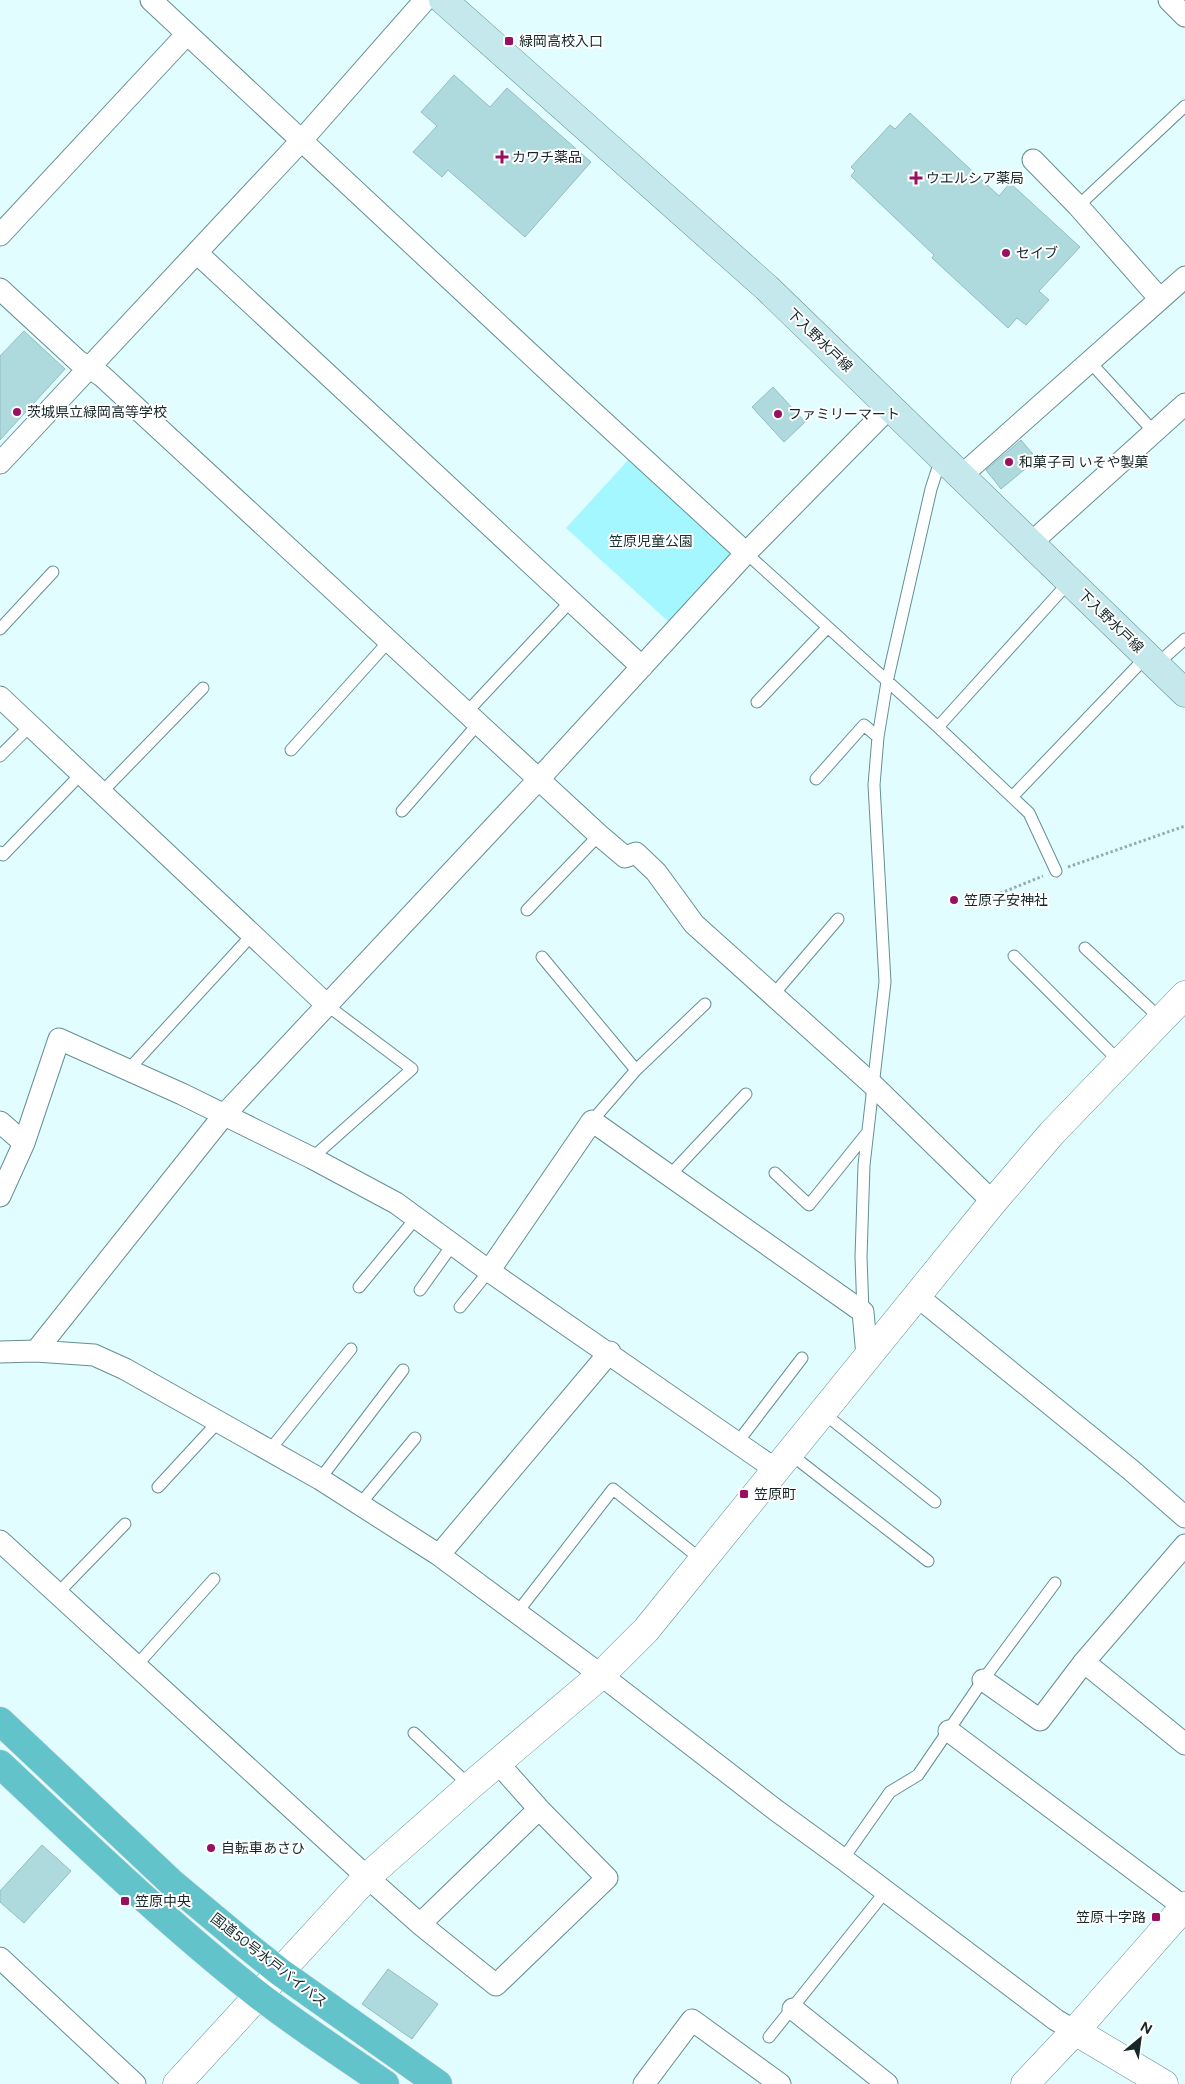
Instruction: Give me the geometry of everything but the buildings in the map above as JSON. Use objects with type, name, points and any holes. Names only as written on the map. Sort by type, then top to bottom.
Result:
[{"type":"highway","name":"国道50号水戸バイパス","points":[[0,1721],[172,1883],[280,1972],[438,2084]]},
{"type":"highway","points":[[0,1764],[151,1906],[259,1995],[384,2084]]},
{"type":"main road","name":"下入野水戸線","points":[[443,0],[767,288],[1185,693]]},
{"type":"street","points":[[150,0],[746,553]]},
{"type":"street","points":[[0,462],[301,141],[425,0]]},
{"type":"street","points":[[1169,0],[1185,16]]},
{"type":"street","points":[[0,235],[187,34]]},
{"type":"street","points":[[1033,160],[1078,206],[1160,299]]},
{"type":"street","points":[[197,253],[642,667]]},
{"type":"street","points":[[961,476],[1185,277]]},
{"type":"street","points":[[0,289],[78,361],[102,376],[599,835],[625,857],[636,853],[656,872],[694,924],[872,1085],[993,1202]]},
{"type":"street","points":[[1031,543],[1185,404]]},
{"type":"street","points":[[36,1350],[224,1115],[538,780],[746,553],[890,407]]},
{"type":"street","points":[[0,697],[328,1006]]},
{"type":"street","points":[[177,2084],[367,1878],[470,1786],[601,1675],[646,1630],[993,1202],[1052,1134],[1185,995]]},
{"type":"street","points":[[0,1196],[24,1143],[59,1039],[128,1069],[224,1115],[312,1158],[396,1203],[489,1270],[610,1352],[736,1443],[782,1461]]},
{"type":"street","points":[[489,1270],[592,1120],[863,1312],[867,1356]]},
{"type":"street","points":[[0,1122],[24,1143]]},
{"type":"street","points":[[917,1296],[1131,1470],[1185,1518]]},
{"type":"street","points":[[3,1355],[36,1350],[94,1355],[125,1369],[361,1503],[439,1555],[516,1614],[601,1675],[777,1811],[1056,2020],[1164,2084]]},
{"type":"street","points":[[439,1555],[610,1352]]},
{"type":"street","points":[[0,1541],[367,1878],[420,1924],[496,1985],[607,1878],[539,1810],[498,1763]]},
{"type":"street","points":[[983,1680],[1040,1720],[1084,1662],[1185,1546]]},
{"type":"street","points":[[1084,1662],[1185,1744]]},
{"type":"street","points":[[949,1731],[1184,1907],[1075,2031],[1025,2084]]},
{"type":"street","points":[[420,1924],[539,1810]]},
{"type":"street","points":[[0,1958],[135,2084]]},
{"type":"street","points":[[793,2009],[887,2084]]},
{"type":"street","points":[[644,2084],[692,2020],[780,2084]]},
{"type":"lane","points":[[1078,206],[1185,106]]},
{"type":"lane","points":[[1090,362],[1154,432]]},
{"type":"lane","points":[[863,1312],[861,1257],[864,1165],[885,982],[874,785],[878,737],[887,682],[931,489],[941,457]]},
{"type":"lane","points":[[746,553],[826,628],[938,727],[1029,813],[1056,871]]},
{"type":"lane","points":[[0,629],[53,572]]},
{"type":"lane","points":[[938,727],[1070,581]]},
{"type":"lane","points":[[402,811],[472,718],[571,601]]},
{"type":"lane","points":[[757,702],[826,628]]},
{"type":"lane","points":[[1012,797],[1152,661],[1185,638]]},
{"type":"lane","points":[[291,750],[389,641]]},
{"type":"lane","points":[[101,793],[203,688]]},
{"type":"lane","points":[[816,779],[864,725],[878,737]]},
{"type":"lane","points":[[0,756],[30,726]]},
{"type":"lane","points":[[0,852],[3,855],[81,774]]},
{"type":"lane","points":[[527,910],[599,835]]},
{"type":"lane","points":[[773,994],[838,919]]},
{"type":"lane","points":[[128,1069],[252,935]]},
{"type":"lane","points":[[1085,948],[1162,1020]]},
{"type":"lane","points":[[1014,956],[1121,1063]]},
{"type":"lane","points":[[542,957],[636,1070]]},
{"type":"lane","points":[[592,1120],[636,1070],[706,1004]]},
{"type":"lane","points":[[312,1158],[412,1068],[328,1006]]},
{"type":"lane","points":[[670,1176],[746,1094]]},
{"type":"lane","points":[[775,1173],[809,1205],[867,1133]]},
{"type":"lane","points":[[359,1287],[416,1218]]},
{"type":"lane","points":[[420,1290],[453,1244]]},
{"type":"lane","points":[[460,1307],[489,1270]]},
{"type":"lane","points":[[268,1451],[351,1349]]},
{"type":"lane","points":[[736,1443],[802,1358]]},
{"type":"lane","points":[[320,1479],[403,1370]]},
{"type":"lane","points":[[822,1412],[935,1502]]},
{"type":"lane","points":[[158,1486],[218,1422]]},
{"type":"lane","points":[[361,1503],[416,1438]]},
{"type":"lane","points":[[782,1461],[928,1561]]},
{"type":"lane","points":[[516,1614],[612,1488],[702,1561]]},
{"type":"lane","points":[[57,1594],[125,1524]]},
{"type":"lane","points":[[136,1666],[214,1579]]},
{"type":"lane","points":[[843,1859],[890,1792],[918,1775],[983,1680],[1055,1583]]},
{"type":"lane","points":[[414,1732],[470,1786]]},
{"type":"lane","points":[[769,2037],[885,1892]]},
{"type":"path","points":[[991,897],[1056,871],[1185,826]]},
{"type":"green space","name":"笠原児童公園","points":[[631,457],[736,553],[671,624],[566,528]]},
{"type":"place","name":"緑岡高校入口","points":[[509,41]]},
{"type":"place","name":"カワチ薬品","points":[[502,157]]},
{"type":"place","name":"ウエルシア薬局","points":[[916,178]]},
{"type":"place","name":"セイブ","points":[[1006,253]]},
{"type":"place","name":"茨城県立緑岡高等学校","points":[[17,412]]},
{"type":"place","name":"ファミリーマート","points":[[778,414]]},
{"type":"place","name":"和菓子司 いそや製菓","points":[[1009,462]]},
{"type":"place","name":"笠原子安神社","points":[[954,900]]},
{"type":"place","name":"笠原町","points":[[744,1494]]},
{"type":"place","name":"自転車あさひ","points":[[211,1848]]},
{"type":"place","name":"笠原中央","points":[[125,1901]]},
{"type":"place","name":"笠原十字路","points":[[1156,1917]]}]
